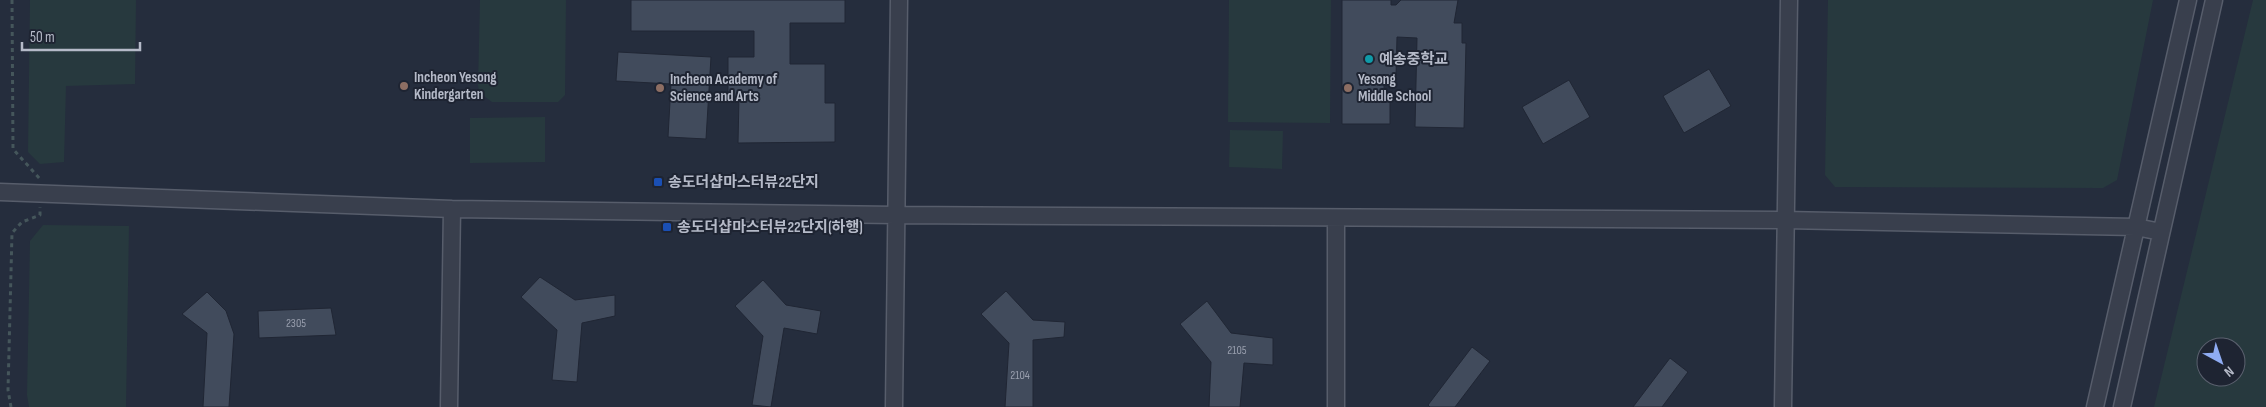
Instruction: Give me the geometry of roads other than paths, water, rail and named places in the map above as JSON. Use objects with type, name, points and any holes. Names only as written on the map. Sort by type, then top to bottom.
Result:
[{"type":"street","points":[[894,407],[899,0]]},
{"type":"street","points":[[1783,407],[1784,220],[1789,0]]},
{"type":"street","points":[[2095,407],[2188,0]]},
{"type":"street","points":[[2122,407],[2214,0]]},
{"type":"street","points":[[0,192],[452,209],[896,215],[1784,220],[2136,227],[2161,232]]},
{"type":"street","points":[[449,407],[452,209]]},
{"type":"street","points":[[1336,218],[1336,407]]},
{"type":"place","name":"예송중학교","points":[[1369,59]]},
{"type":"place","name":"Incheon Yesong Kindergarten","points":[[404,86]]},
{"type":"place","name":"Incheon Academy of Science and Arts","points":[[660,88]]},
{"type":"place","name":"Yesong Middle School","points":[[1348,88]]},
{"type":"place","name":"송도더샵마스터뷰22단지","points":[[658,182]]},
{"type":"place","name":"송도더샵마스터뷰22단지(하행)","points":[[667,227]]}]
